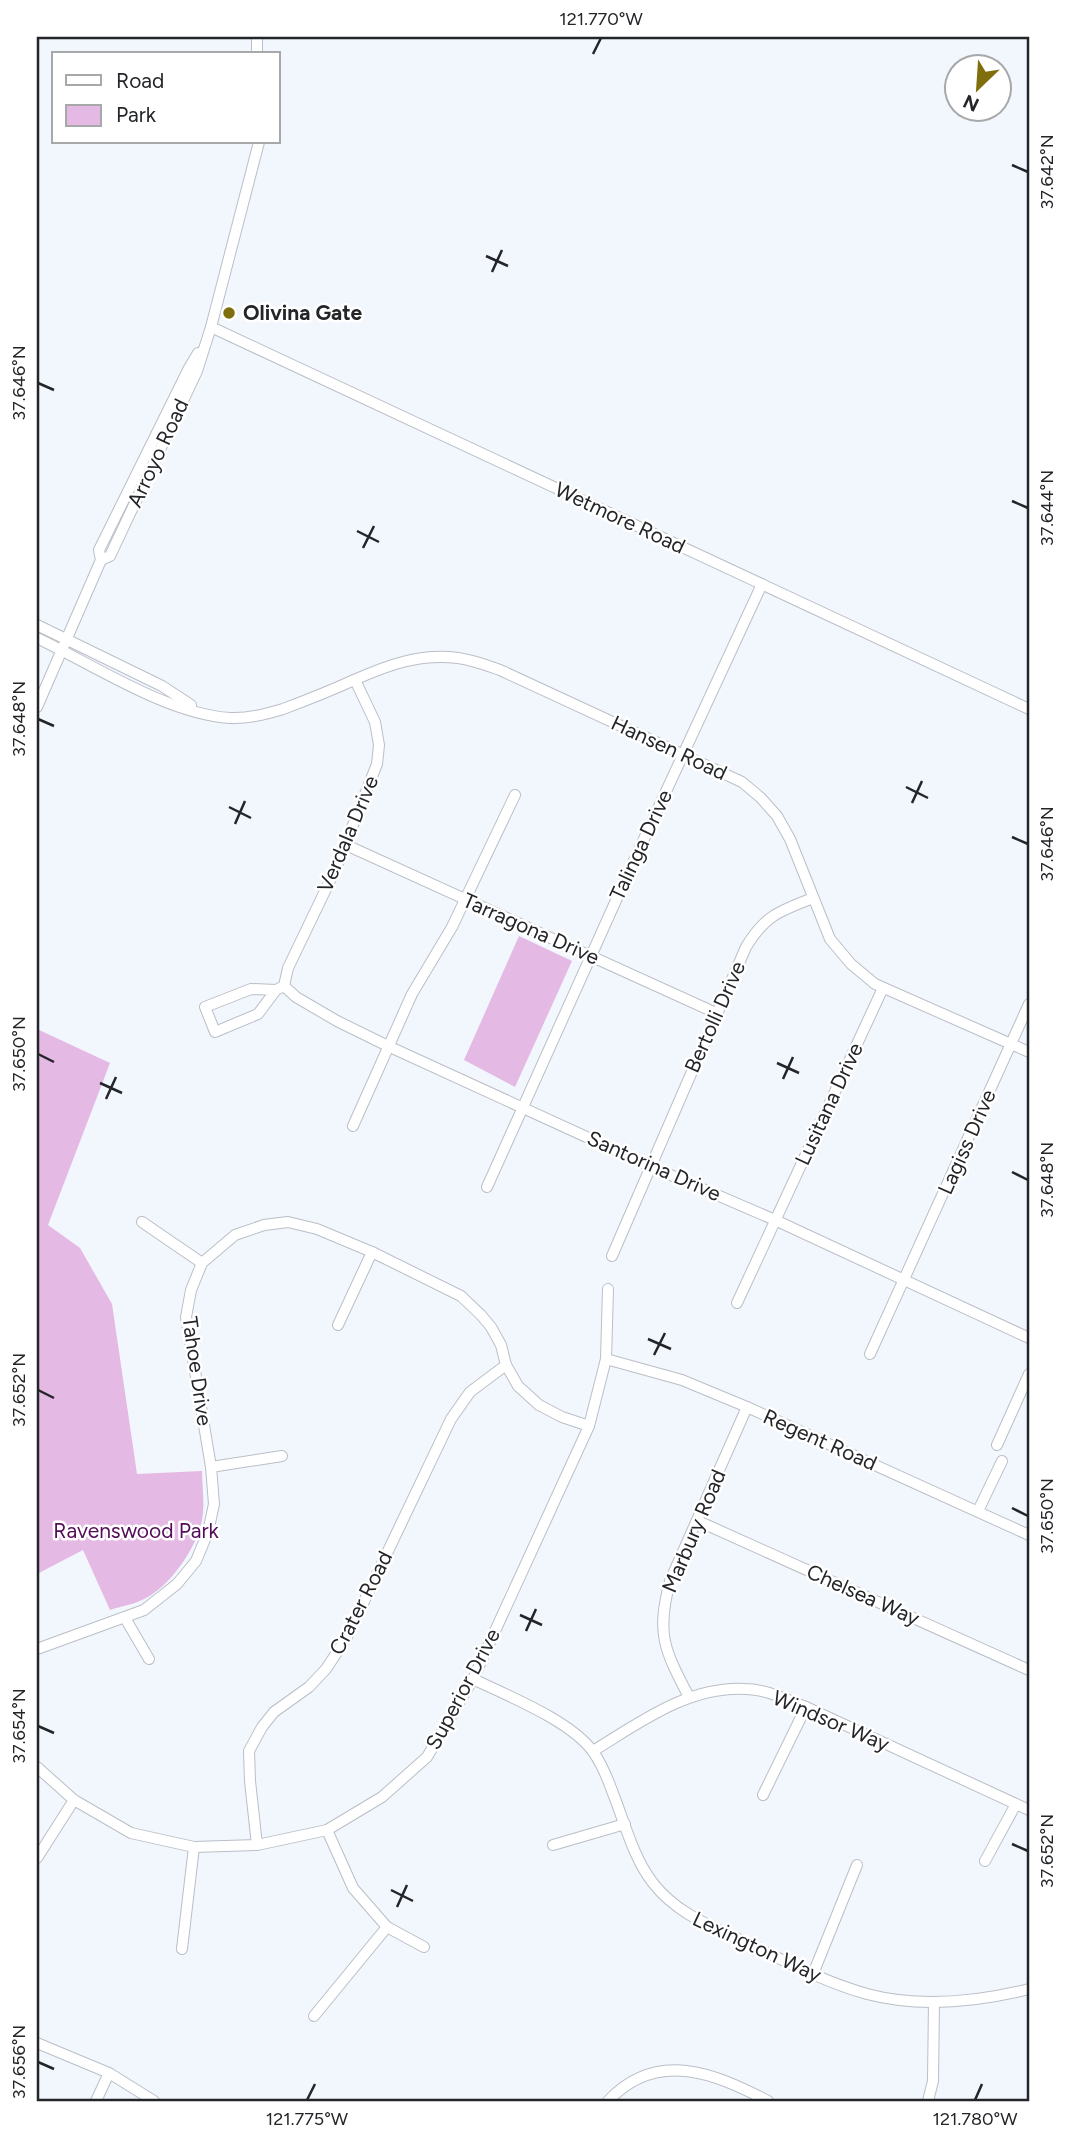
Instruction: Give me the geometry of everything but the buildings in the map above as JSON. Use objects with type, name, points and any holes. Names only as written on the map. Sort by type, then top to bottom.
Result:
[{"type":"street","name":"Arroyo Road","points":[[37,707],[101,560],[99,550],[211,327],[258,144]]},
{"type":"street","name":"Wetmore Road","points":[[211,327],[1029,709]]},
{"type":"street","name":"Talinga Drive","points":[[486,1187],[762,584]]},
{"type":"street","name":"Hansen Road","points":[[37,625],[162,685],[204,713]]},
{"type":"street","name":"Hansen Road","points":[[37,638],[156,698],[204,713],[232,718],[271,713],[391,664],[410,659],[442,657],[475,661],[500,670],[742,782],[761,797],[790,839],[830,939],[840,953],[875,984],[1029,1052]]},
{"type":"street","name":"Verdala Drive","points":[[280,988],[346,845],[379,755],[374,722],[355,680]]},
{"type":"street","points":[[353,1126],[412,994],[452,926],[515,795]]},
{"type":"street","name":"Tarragona Drive","points":[[346,845],[716,1013]]},
{"type":"street","name":"Bertolli Drive","points":[[612,1256],[746,947],[758,928],[774,915],[813,898]]},
{"type":"street","points":[[280,988],[258,1014],[215,1032],[205,1007],[251,989],[280,988]]},
{"type":"street","name":"Santorina Drive","points":[[280,988],[337,1021],[390,1047],[775,1220],[1029,1338]]},
{"type":"street","name":"Lusitana Drive","points":[[737,1303],[883,988]]},
{"type":"street","name":"Lagiss Drive","points":[[870,1354],[1029,1004]]},
{"type":"street","points":[[142,1222],[202,1263]]},
{"type":"street","name":"Tahoe Drive","points":[[37,1649],[144,1610],[177,1584],[196,1561],[208,1532],[214,1504],[211,1468],[186,1317],[191,1290],[202,1263],[235,1235],[264,1225],[288,1222],[317,1229],[372,1252],[461,1296],[491,1327],[506,1365],[518,1386],[539,1405],[590,1426]]},
{"type":"street","points":[[338,1325],[372,1252]]},
{"type":"street","name":"Superior Drive","points":[[37,1767],[74,1800],[131,1833],[194,1847],[257,1846],[327,1830],[382,1797],[427,1757],[473,1679],[590,1426],[606,1359],[608,1289]]},
{"type":"street","name":"Regent Road","points":[[606,1359],[682,1380],[747,1406],[1029,1535]]},
{"type":"street","name":"Crater Road","points":[[257,1846],[249,1751],[274,1712],[309,1687],[326,1669],[349,1633],[450,1419],[470,1392],[506,1365]]},
{"type":"street","points":[[997,1445],[1029,1374]]},
{"type":"street","name":"Marbury Road","points":[[689,1697],[671,1663],[662,1634],[663,1609],[670,1581],[747,1406]]},
{"type":"street","points":[[211,1468],[282,1456]]},
{"type":"street","points":[[978,1511],[1002,1461]]},
{"type":"street","name":"Chelsea Way","points":[[698,1521],[1029,1670]]},
{"type":"street","points":[[125,1618],[149,1659]]},
{"type":"street","name":"Lexington Way","points":[[473,1679],[566,1727],[593,1751],[607,1778],[640,1863],[652,1882],[673,1904],[692,1918],[813,1974],[868,1994],[934,2003],[978,1999],[1029,1989]]},
{"type":"street","name":"Windsor Way","points":[[593,1751],[689,1697],[716,1689],[747,1688],[806,1707],[1029,1810]]},
{"type":"street","points":[[763,1795],[806,1707]]},
{"type":"street","points":[[37,1858],[74,1800]]},
{"type":"street","points":[[985,1861],[1016,1804]]},
{"type":"street","points":[[553,1844],[625,1824]]},
{"type":"street","points":[[327,1830],[353,1888],[387,1927],[424,1947]]},
{"type":"street","points":[[183,1949],[194,1847]]},
{"type":"street","points":[[813,1974],[857,1865]]},
{"type":"street","points":[[314,2016],[387,1927]]},
{"type":"street","points":[[928,2101],[933,2081],[934,2003]]},
{"type":"street","points":[[37,2043],[109,2073],[154,2101]]},
{"type":"street","points":[[608,2101],[634,2080],[665,2069],[685,2070],[718,2078],[768,2101]]},
{"type":"street","points":[[96,2101],[109,2073]]},
{"type":"green space","points":[[519,936],[572,961],[515,1087],[464,1060]]},
{"type":"green space","name":"Ravenswood Park","points":[[37,1029],[110,1063],[48,1225],[80,1248],[112,1304],[137,1474],[202,1471],[202,1520],[195,1542],[182,1564],[165,1584],[146,1598],[110,1610],[83,1550],[37,1574]]},
{"type":"place","name":"Olivina Gate","points":[[229,313]]}]
